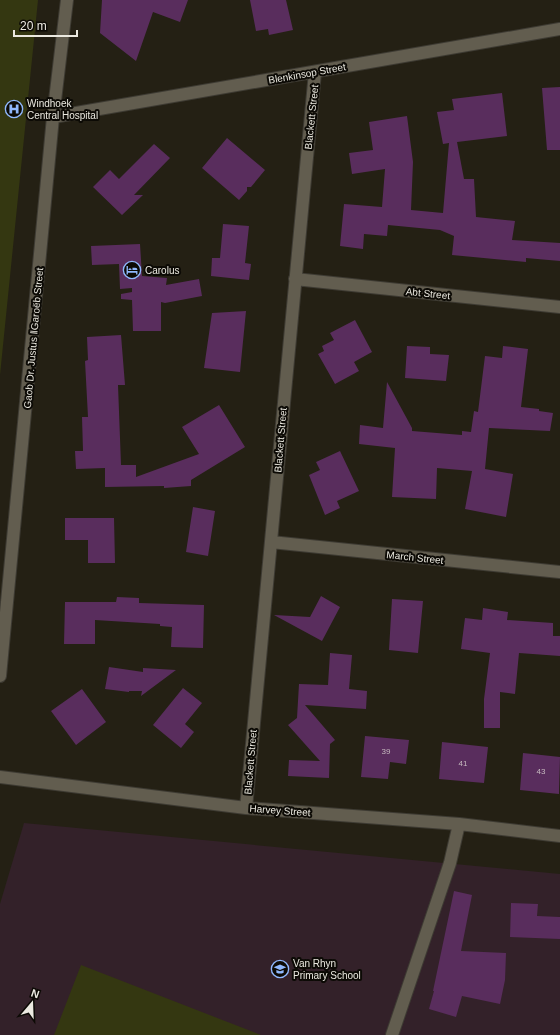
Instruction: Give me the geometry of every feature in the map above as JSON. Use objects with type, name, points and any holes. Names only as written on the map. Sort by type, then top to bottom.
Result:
[{"type":"street","name":"Gaob Dr. Justus ǁGaroëb Street","points":[[0,676],[53,117],[67,0]]},
{"type":"street","name":"Blenkinsop Street","points":[[53,117],[560,29]]},
{"type":"street","name":"Blackett Street","points":[[246,808],[315,72]]},
{"type":"street","name":"Abt Street","points":[[295,279],[560,307]]},
{"type":"street","name":"March Street","points":[[271,542],[560,572]]},
{"type":"street","name":"Harvey Street","points":[[0,777],[246,808],[459,824],[560,836]]},
{"type":"street","points":[[392,1035],[450,863],[459,824]]},
{"type":"shaded area","name":"Van Rhyn Primary School","points":[[24,823],[560,874],[560,1035],[0,1035],[0,904]]},
{"type":"green space","name":"Windhoek Central Hospital","points":[[0,0],[38,0],[0,375]]},
{"type":"green space","points":[[81,965],[261,1035],[54,1035]]},
{"type":"building","points":[[102,0],[188,0],[180,22],[153,12],[136,61],[100,33]]},
{"type":"building","points":[[250,0],[286,0],[293,30],[269,35],[268,29],[256,31]]},
{"type":"building","points":[[560,87],[560,150],[547,150],[542,88]]},
{"type":"building","points":[[502,93],[507,136],[457,142],[464,179],[474,179],[476,217],[515,221],[512,240],[560,243],[560,261],[526,258],[526,262],[452,255],[454,236],[440,230],[388,225],[387,236],[364,234],[363,249],[340,246],[344,204],[382,207],[385,169],[352,174],[349,153],[373,150],[369,122],[407,116],[413,162],[411,210],[443,213],[449,143],[443,144],[437,112],[454,110],[452,99]]},
{"type":"building","points":[[227,138],[265,170],[251,187],[247,187],[247,191],[239,200],[202,168]]},
{"type":"building","points":[[154,144],[170,158],[134,195],[143,195],[122,215],[93,187],[110,170],[119,179]]},
{"type":"building","points":[[223,224],[249,226],[245,263],[251,264],[249,280],[211,276],[212,258],[220,258]]},
{"type":"building","points":[[140,244],[142,276],[167,278],[166,285],[199,279],[202,296],[165,303],[161,302],[161,331],[133,331],[132,300],[121,299],[121,294],[132,292],[132,288],[120,289],[119,264],[92,265],[91,246]]},
{"type":"building","points":[[246,311],[240,372],[204,368],[212,313]]},
{"type":"building","points":[[355,320],[372,352],[354,362],[359,371],[335,384],[318,354],[324,351],[322,346],[334,340],[330,333]]},
{"type":"building","points":[[121,335],[125,385],[118,385],[121,465],[136,465],[136,477],[199,454],[182,427],[219,405],[245,447],[191,480],[191,486],[164,488],[164,486],[105,487],[105,468],[76,469],[75,451],[83,451],[82,417],[88,417],[85,361],[88,360],[87,337]]},
{"type":"building","points":[[407,346],[430,347],[430,354],[449,355],[446,381],[405,378]]},
{"type":"building","points":[[503,346],[528,349],[521,407],[539,409],[539,411],[553,413],[550,431],[489,428],[485,469],[513,474],[506,517],[465,509],[472,471],[437,468],[436,499],[392,497],[395,448],[359,444],[360,425],[383,428],[387,382],[412,428],[412,431],[462,435],[462,431],[471,432],[474,411],[478,412],[485,356],[502,358]]},
{"type":"building","points":[[340,451],[359,491],[337,501],[340,508],[325,515],[309,475],[320,470],[316,462]]},
{"type":"building","points":[[193,507],[215,511],[208,556],[186,552]]},
{"type":"building","points":[[65,518],[114,518],[115,563],[88,563],[88,540],[65,540]]},
{"type":"building","points":[[321,596],[340,607],[322,641],[274,615],[310,617]]},
{"type":"building","points":[[117,597],[139,598],[139,603],[204,605],[203,648],[171,647],[172,627],[160,626],[160,624],[95,620],[95,644],[64,644],[65,602],[116,602]]},
{"type":"building","points":[[392,599],[423,601],[418,653],[389,650]]},
{"type":"building","points":[[483,608],[508,612],[507,620],[553,623],[553,636],[560,636],[560,656],[519,653],[515,694],[500,692],[500,728],[484,728],[484,699],[490,653],[461,649],[465,618],[482,620]]},
{"type":"building","points":[[330,653],[352,655],[349,689],[367,691],[366,709],[305,705],[335,740],[330,744],[329,778],[288,776],[289,760],[320,761],[288,725],[297,718],[299,684],[328,685]]},
{"type":"building","points":[[109,667],[143,672],[143,668],[176,670],[141,696],[142,691],[129,692],[105,689]]},
{"type":"building","points":[[183,688],[202,703],[185,724],[194,732],[181,748],[153,725]]},
{"type":"building","points":[[82,689],[106,722],[76,745],[51,711]]},
{"type":"building","points":[[365,736],[409,740],[406,764],[390,762],[388,779],[361,777]]},
{"type":"building","points":[[442,742],[488,747],[484,783],[439,779]]},
{"type":"building","points":[[523,753],[560,757],[559,794],[520,790]]},
{"type":"building","points":[[454,891],[472,895],[461,951],[506,953],[505,980],[500,1004],[462,996],[456,1017],[429,1009]]},
{"type":"building","points":[[511,903],[538,904],[537,916],[560,917],[560,939],[510,937]]},
{"type":"place","name":"Windhoek Central Hospital","points":[[14,109]]},
{"type":"place","name":"Carolus","points":[[132,270]]},
{"type":"place","name":"Van Rhyn Primary School","points":[[280,969]]}]
